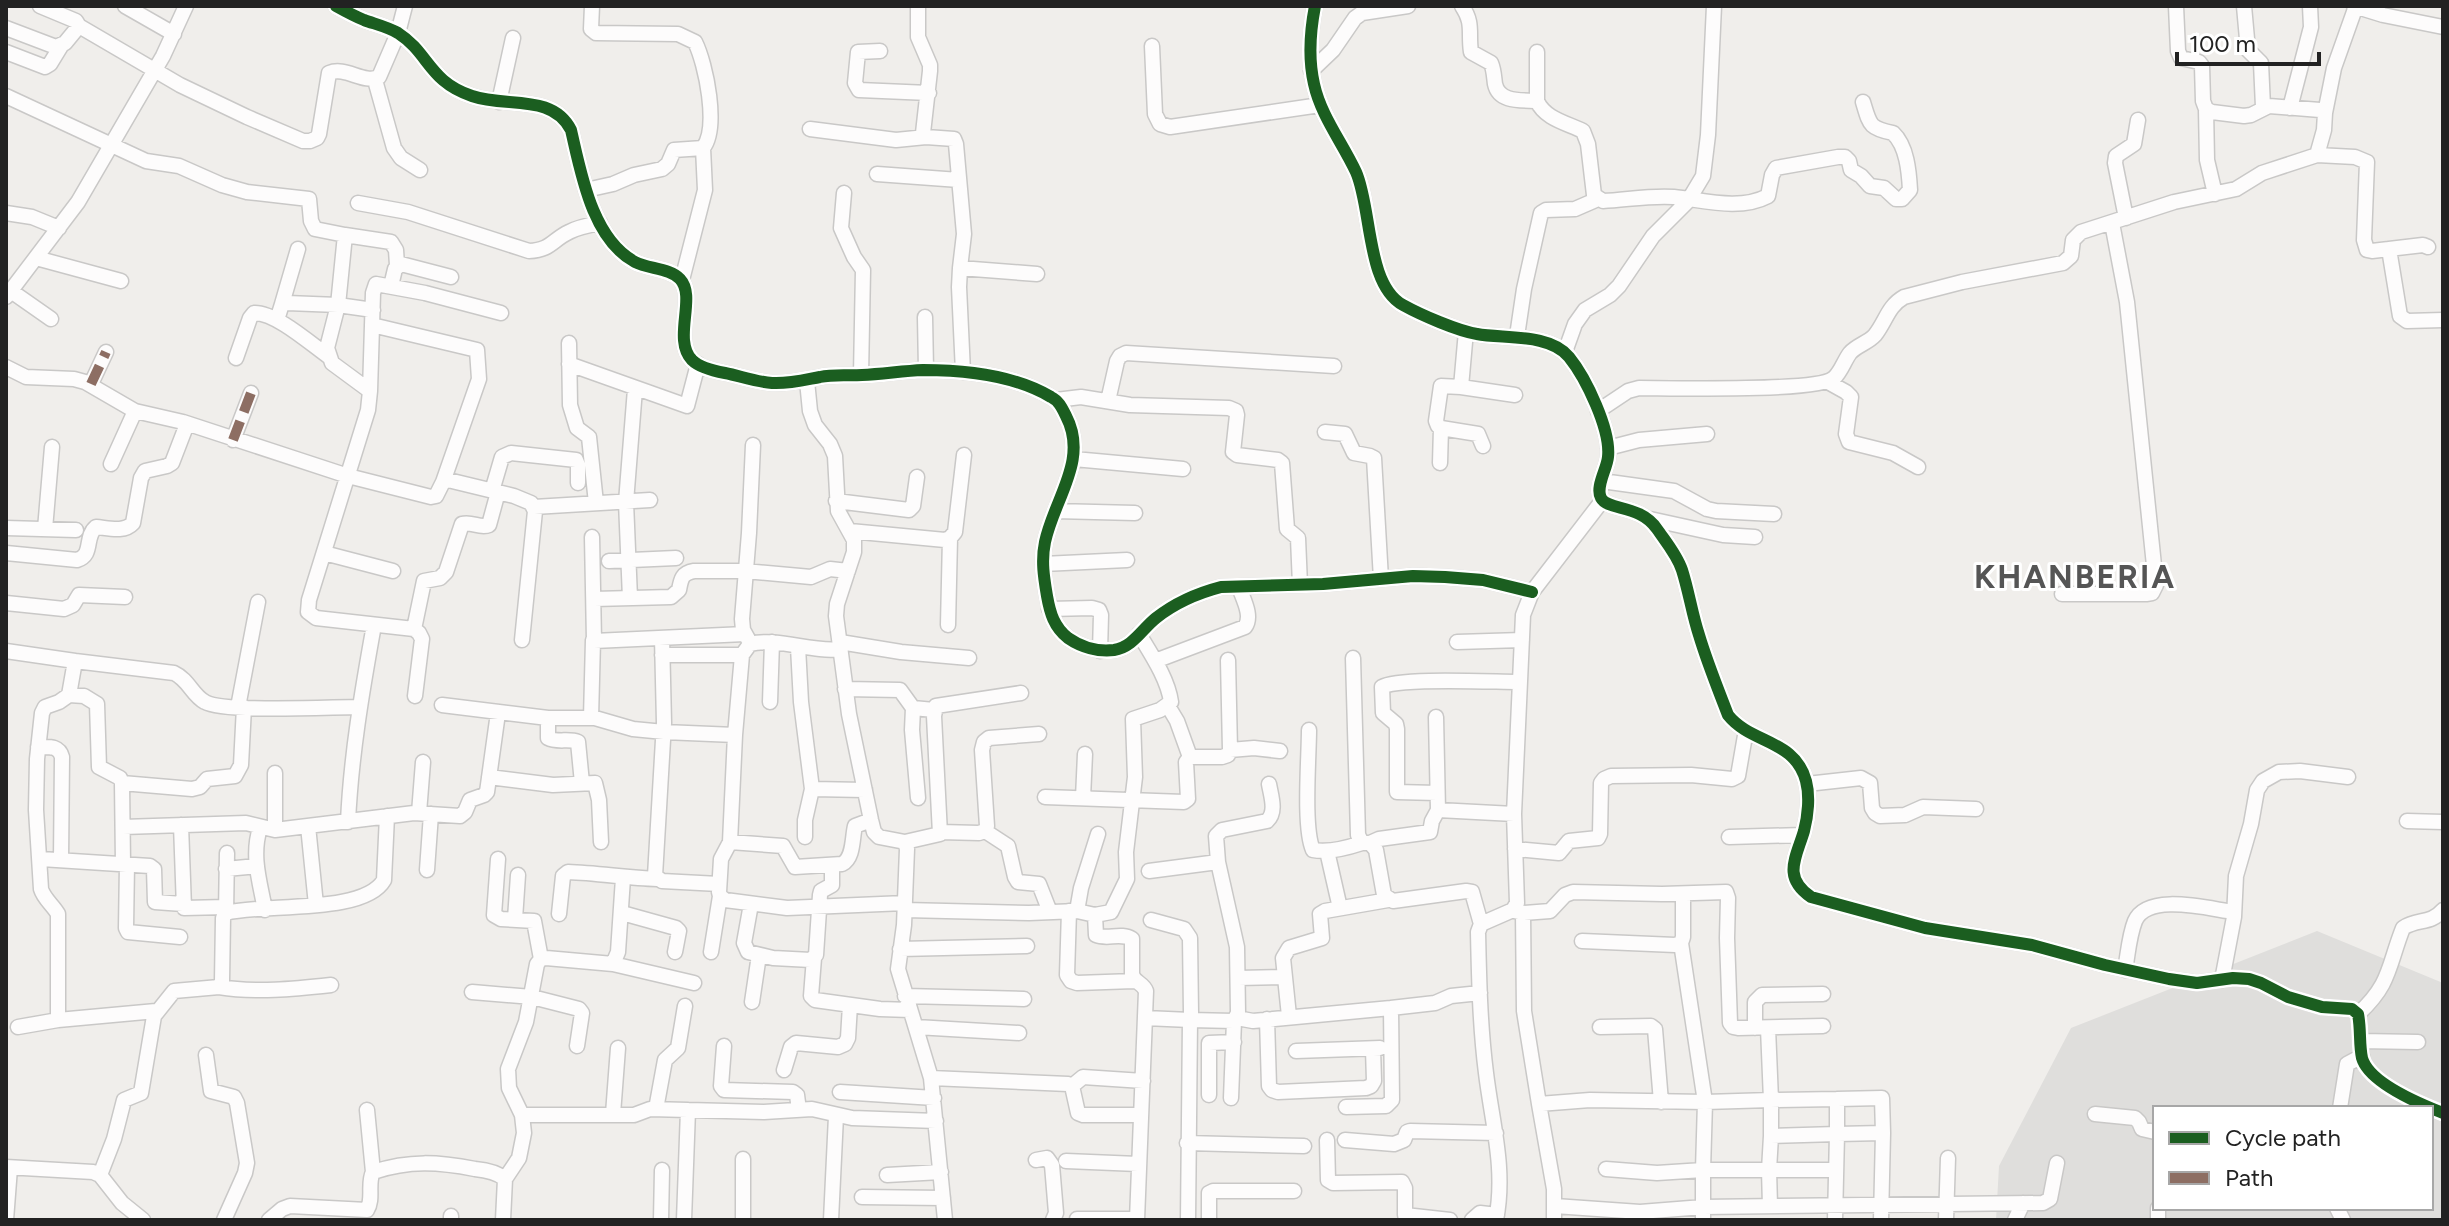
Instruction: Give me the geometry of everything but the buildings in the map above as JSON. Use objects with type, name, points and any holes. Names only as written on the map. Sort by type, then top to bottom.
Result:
[{"type":"street","points":[[40,6],[76,21],[79,26],[180,85],[303,141],[316,139],[319,134],[329,73],[338,70],[375,80]]},
{"type":"street","points":[[125,6],[174,34]]},
{"type":"street","points":[[51,319],[8,294],[78,202],[155,70],[186,6]]},
{"type":"street","points":[[336,6],[398,33],[452,89],[476,98],[555,110],[565,118],[571,130],[586,190],[600,223],[618,249],[639,265],[675,275],[682,280]]},
{"type":"street","points":[[375,80],[383,71],[405,6]]},
{"type":"street","points":[[592,6],[591,29],[596,33],[678,34],[695,42],[709,89],[707,142],[703,148],[706,180],[703,206],[682,280],[687,353],[698,364],[713,371],[770,383],[807,381],[834,375],[926,370],[963,372],[1033,387],[1056,400],[1070,423],[1075,444],[1074,459],[1047,536],[1043,564],[1049,609],[1061,632],[1073,641],[1100,651],[1122,648],[1154,619],[1188,599],[1221,587],[1300,585],[1413,576],[1470,579],[1532,592]]},
{"type":"street","points":[[918,6],[918,37],[930,65],[923,133],[926,137]]},
{"type":"street","points":[[1315,6],[1311,28],[1311,71],[1320,105],[1356,172],[1382,283],[1391,296],[1402,305],[1475,334],[1517,336],[1565,352],[1582,377],[1598,411],[1608,448],[1600,494],[1602,501],[1650,519],[1723,535],[1755,537]]},
{"type":"street","points":[[1311,71],[1333,50],[1355,18],[1362,13],[1408,6]]},
{"type":"street","points":[[1462,6],[1471,25],[1471,52],[1491,63],[1496,89],[1510,99],[1537,101]]},
{"type":"street","points":[[1565,352],[1575,324],[1585,310],[1619,286],[1653,236],[1688,201],[1703,176],[1707,161],[1714,6]]},
{"type":"street","points":[[2176,6],[2181,58],[2199,62],[2202,66],[2207,160],[2215,194]]},
{"type":"street","points":[[2206,109],[2244,116],[2257,113],[2263,107],[2262,67],[2248,50],[2244,6]]},
{"type":"street","points":[[2290,108],[2311,27],[2310,6]]},
{"type":"street","points":[[2317,155],[2334,68],[2355,6],[2443,27]]},
{"type":"street","points":[[6,52],[45,67],[79,26]]},
{"type":"street","points":[[6,28],[56,47],[61,46]]},
{"type":"street","points":[[499,102],[513,38]]},
{"type":"street","points":[[1152,46],[1155,114],[1160,124],[1170,127],[1320,105]]},
{"type":"street","points":[[880,51],[858,52],[855,83],[859,90],[929,93]]},
{"type":"street","points":[[1537,52],[1537,101],[1545,114],[1583,131],[1588,144],[1594,195],[1598,199]]},
{"type":"street","points":[[375,80],[397,153],[420,170]]},
{"type":"street","points":[[6,96],[146,161],[179,166],[247,192],[307,198],[311,202],[311,221],[315,229],[391,242],[396,250],[397,265],[391,286]]},
{"type":"street","points":[[1517,336],[1541,213],[1546,210],[1575,209],[1598,199],[1672,197],[1730,203],[1761,200],[1768,196],[1776,168],[1838,157],[1845,157],[1851,170],[1870,186],[1884,188],[1891,196],[1902,199],[1910,190],[1901,143],[1893,133],[1871,126],[1863,102]]},
{"type":"street","points":[[2263,107],[2320,110],[2325,113]]},
{"type":"street","points":[[2062,594],[2146,594],[2152,593],[2156,585],[2115,163],[2116,156],[2137,141],[2138,120]]},
{"type":"street","points":[[810,129],[896,140],[926,137],[954,139],[964,234],[959,287],[963,372]]},
{"type":"street","points":[[586,190],[662,169],[668,164],[674,150],[703,148]]},
{"type":"street","points":[[1598,411],[1628,391],[1639,388],[1794,386],[1828,382],[1836,377],[1849,354],[1875,335],[1896,302],[1904,297],[1962,282],[2063,263],[2071,256],[2076,235],[2174,202],[2236,189],[2262,173],[2317,155],[2355,157],[2367,162],[2364,245],[2367,250],[2428,247]]},
{"type":"street","points":[[877,174],[959,180]]},
{"type":"street","points":[[844,193],[841,228],[863,270],[861,375]]},
{"type":"street","points":[[358,203],[408,212],[529,251],[551,246],[573,229],[600,223]]},
{"type":"street","points":[[6,213],[32,217],[59,228]]},
{"type":"street","points":[[345,235],[338,305],[327,348],[328,356],[332,363],[370,391]]},
{"type":"street","points":[[277,320],[298,249]]},
{"type":"street","points":[[2389,249],[2400,316],[2407,321],[2443,320]]},
{"type":"street","points":[[36,258],[121,281]]},
{"type":"street","points":[[397,265],[451,277]]},
{"type":"street","points":[[960,268],[1037,274]]},
{"type":"street","points":[[415,696],[422,639],[414,629],[316,618],[308,612],[309,600],[368,410],[373,288],[376,284],[391,286],[501,313]]},
{"type":"street","points":[[6,367],[26,377],[74,379],[91,384],[135,411],[187,424],[348,476],[431,497],[438,493],[479,379],[477,350],[338,305],[282,304]]},
{"type":"street","points":[[236,358],[250,318],[254,313],[262,312],[328,356]]},
{"type":"street","points":[[925,317],[926,370]]},
{"type":"street","points":[[1461,387],[1466,331]]},
{"type":"street","points":[[569,343],[570,405],[577,428],[589,437],[596,503]]},
{"type":"street","points":[[91,384],[106,352]]},
{"type":"street","points":[[1108,401],[1117,361],[1126,353],[1334,366]]},
{"type":"street","points":[[569,364],[687,406],[698,364]]},
{"type":"street","points":[[807,381],[810,411],[815,425],[835,456],[838,511],[854,540],[854,552],[836,616],[845,689],[871,820],[879,837],[905,842],[938,836],[940,832],[934,710]]},
{"type":"street","points":[[1828,382],[1851,397],[1846,434],[1849,442],[1893,453],[1918,467]]},
{"type":"street","points":[[1483,446],[1478,434],[1438,426],[1441,386],[1515,395]]},
{"type":"street","points":[[630,598],[626,502],[635,389]]},
{"type":"street","points":[[233,440],[251,393]]},
{"type":"street","points":[[1056,400],[1081,397],[1130,405],[1229,408],[1236,411],[1233,452],[1282,463],[1287,529],[1298,538],[1300,585]]},
{"type":"street","points":[[111,464],[135,411]]},
{"type":"street","points":[[6,553],[77,560],[85,558],[90,534],[96,527],[129,527],[133,523],[141,478],[145,471],[172,463],[187,424]]},
{"type":"street","points":[[1440,463],[1441,428]]},
{"type":"street","points":[[1325,432],[1345,434],[1354,453],[1374,458],[1381,579]]},
{"type":"street","points":[[1608,448],[1639,440],[1707,434]]},
{"type":"street","points":[[711,952],[721,859],[730,842],[735,735],[746,644],[742,619],[753,445]]},
{"type":"street","points":[[45,529],[52,447]]},
{"type":"street","points":[[414,629],[422,584],[428,578],[440,578],[446,572],[462,524],[489,525],[502,457],[511,453],[576,460],[578,483]]},
{"type":"street","points":[[850,531],[950,538],[955,532],[964,455]]},
{"type":"street","points":[[1074,459],[1183,469]]},
{"type":"street","points":[[836,501],[909,510],[913,506],[917,477]]},
{"type":"street","points":[[443,482],[448,480],[514,496],[534,507],[650,500]]},
{"type":"street","points":[[1602,481],[1674,491],[1716,511],[1774,514]]},
{"type":"street","points":[[1602,501],[1532,592],[1523,615],[1514,814],[1517,903],[1524,1011],[1554,1189],[1555,1213],[1703,1214],[1770,1206],[1835,1213],[1881,1203],[2043,1203],[2050,1199],[2057,1163]]},
{"type":"street","points":[[522,640],[534,507]]},
{"type":"street","points":[[1055,511],[1135,513]]},
{"type":"street","points":[[1650,519],[1682,569],[1701,644],[1728,715],[1734,723],[1777,744],[1790,754],[1801,769],[1807,784],[1807,821],[1793,864],[1795,879],[1811,897],[1925,928],[2032,945],[2125,970],[2197,983],[2249,979],[2288,997],[2322,1007],[2352,1009],[2358,1014],[2361,1049],[2366,1067],[2373,1076],[2428,1106]]},
{"type":"street","points":[[6,528],[76,530]]},
{"type":"street","points":[[591,718],[592,537]]},
{"type":"street","points":[[948,625],[950,538]]},
{"type":"street","points":[[324,553],[393,571]]},
{"type":"street","points":[[609,561],[676,558]]},
{"type":"street","points":[[1043,564],[1127,560]]},
{"type":"street","points":[[594,599],[676,595],[687,572],[745,571],[811,577],[830,569],[848,571]]},
{"type":"street","points":[[1155,661],[1245,627],[1249,617],[1239,587]]},
{"type":"street","points":[[6,603],[64,609],[69,608],[79,595],[125,597]]},
{"type":"street","points":[[122,783],[192,789],[200,787],[207,779],[235,776],[241,765],[241,707],[258,602]]},
{"type":"street","points":[[1049,609],[1099,610],[1100,651]]},
{"type":"street","points":[[348,822],[359,707],[374,625]]},
{"type":"street","points":[[720,890],[725,900],[777,907],[905,906],[1073,911],[1095,915],[1111,912],[1127,879],[1126,852],[1133,800],[1133,719],[1168,706],[1171,702],[1155,661],[1139,634]]},
{"type":"street","points":[[593,640],[662,638],[746,644]]},
{"type":"street","points":[[657,879],[654,871],[664,732],[662,638]]},
{"type":"street","points":[[1457,642],[1522,640]]},
{"type":"street","points":[[662,655],[772,642],[798,647],[840,645],[969,658]]},
{"type":"street","points":[[770,702],[772,642]]},
{"type":"street","points":[[798,647],[801,702],[812,789],[805,820],[805,837]]},
{"type":"street","points":[[6,651],[174,673],[188,681],[206,703],[241,707],[359,707]]},
{"type":"street","points":[[1353,658],[1358,835],[1376,850],[1384,895],[1388,900]]},
{"type":"street","points":[[1190,757],[1222,757],[1228,755],[1230,750],[1228,660]]},
{"type":"street","points":[[69,695],[75,661]]},
{"type":"street","points":[[1437,793],[1397,792],[1397,729],[1396,724],[1383,713],[1382,687],[1413,682],[1519,682]]},
{"type":"street","points":[[845,689],[900,690],[913,708],[918,798]]},
{"type":"street","points":[[913,708],[934,710],[942,704],[1021,693]]},
{"type":"street","points":[[58,1020],[58,914],[43,896],[36,810],[38,747],[45,707],[69,695],[84,696],[97,704],[99,767],[120,778],[122,783],[126,928],[128,932],[180,937]]},
{"type":"street","points":[[442,705],[548,718],[591,718],[633,729],[735,735]]},
{"type":"street","points":[[1168,706],[1190,757]]},
{"type":"street","points":[[123,827],[246,823],[268,829],[425,813],[456,817],[464,815],[470,800],[486,794],[498,713]]},
{"type":"street","points":[[1309,730],[1311,846],[1318,852],[1430,832],[1438,810],[1436,717]]},
{"type":"street","points":[[548,718],[548,738],[578,742],[582,783]]},
{"type":"street","points":[[1515,849],[1559,853],[1569,841],[1598,838],[1601,783],[1611,776],[1691,775],[1732,779],[1738,776],[1746,730]]},
{"type":"street","points":[[985,831],[984,742],[989,738],[1039,734]]},
{"type":"street","points":[[38,747],[54,747],[61,752],[61,860]]},
{"type":"street","points":[[1230,750],[1254,748],[1280,751]]},
{"type":"street","points":[[1083,798],[1085,754]]},
{"type":"street","points":[[1045,797],[1184,802],[1188,799],[1186,762],[1190,757]]},
{"type":"street","points":[[423,762],[427,870]]},
{"type":"street","points":[[2222,980],[2234,912],[2236,876],[2255,799],[2263,781],[2279,772],[2288,771],[2348,777]]},
{"type":"street","points":[[265,910],[254,857],[255,842],[268,829],[275,773]]},
{"type":"street","points":[[489,777],[553,785],[595,783],[599,798],[601,842]]},
{"type":"street","points":[[1807,784],[1867,780],[1870,783],[1872,808],[1880,816],[1905,815],[1923,807],[1976,809]]},
{"type":"street","points":[[1231,1098],[1238,978],[1235,934],[1218,862],[1216,836],[1217,832],[1271,818],[1273,811],[1269,784]]},
{"type":"street","points":[[812,789],[865,790]]},
{"type":"street","points":[[1438,810],[1514,814]]},
{"type":"street","points":[[41,859],[150,866],[154,869],[155,902],[183,904],[188,909],[265,910],[316,905],[362,898],[380,886],[385,873],[387,816]]},
{"type":"street","points":[[730,842],[777,843],[783,846],[792,865],[800,869],[832,865],[847,862],[855,826],[871,820]]},
{"type":"street","points":[[2407,821],[2443,822]]},
{"type":"street","points":[[181,825],[183,904]]},
{"type":"street","points":[[308,826],[316,905]]},
{"type":"street","points":[[940,832],[985,831]]},
{"type":"street","points":[[985,831],[1008,846],[1018,882],[1039,884],[1050,912]]},
{"type":"street","points":[[1077,1219],[1137,1220],[1146,991],[1134,981],[1077,983],[1067,975],[1073,911],[1098,834]]},
{"type":"street","points":[[1729,837],[1803,835]]},
{"type":"street","points":[[905,842],[905,906],[898,969],[931,1078],[945,1220]]},
{"type":"street","points":[[1327,851],[1340,908]]},
{"type":"street","points":[[219,987],[223,970],[227,853]]},
{"type":"street","points":[[498,859],[494,915],[501,919],[534,921],[541,959],[537,964],[526,1022],[508,1069],[509,1088],[522,1115],[524,1133],[519,1158],[505,1179],[503,1220]]},
{"type":"street","points":[[1149,871],[1218,862]]},
{"type":"street","points":[[832,865],[832,885],[821,891],[811,996],[815,1000],[880,1009],[907,1003],[1024,999]]},
{"type":"street","points":[[226,869],[257,866]]},
{"type":"street","points":[[559,914],[565,873],[589,872],[623,878],[657,879],[720,890]]},
{"type":"street","points":[[515,919],[518,875]]},
{"type":"street","points":[[613,964],[622,913],[623,878]]},
{"type":"street","points":[[1481,924],[1518,912],[1550,911],[1565,895],[1573,892],[1683,894],[1723,891],[1727,894],[1730,1023],[1733,1027],[1762,1028],[1823,1026]]},
{"type":"street","points":[[1289,1016],[1283,958],[1289,948],[1322,938],[1320,914],[1388,900],[1472,892],[1481,924],[1478,932],[1486,1077],[1500,1165],[1497,1217],[1480,1213],[1472,1220]]},
{"type":"street","points":[[1683,894],[1681,943],[1705,1102],[1703,1214]]},
{"type":"street","points":[[751,904],[745,948],[748,952],[806,961],[814,958]]},
{"type":"street","points":[[2125,970],[2136,918],[2144,910],[2167,904],[2234,912]]},
{"type":"street","points":[[2358,1014],[2376,998],[2383,986],[2403,928],[2408,924],[2434,919],[2443,910]]},
{"type":"street","points":[[622,913],[676,928],[680,936],[675,952]]},
{"type":"street","points":[[1095,915],[1096,935],[1127,936],[1132,939],[1134,981]]},
{"type":"street","points":[[1151,920],[1184,929],[1190,938],[1188,1220]]},
{"type":"street","points":[[1582,941],[1681,943]]},
{"type":"street","points":[[900,949],[1027,946]]},
{"type":"street","points":[[752,1002],[759,955]]},
{"type":"street","points":[[541,959],[613,964],[694,983]]},
{"type":"street","points":[[1238,978],[1285,977]]},
{"type":"street","points":[[100,1175],[124,1100],[141,1093],[156,1011],[174,991],[331,985]]},
{"type":"street","points":[[472,992],[532,997],[581,1011],[577,1046]]},
{"type":"street","points":[[1145,1018],[1247,1021],[1435,1003],[1451,996],[1480,993]]},
{"type":"street","points":[[1770,1206],[1771,1100],[1762,1028],[1755,1002],[1762,995],[1823,994]]},
{"type":"street","points":[[784,1070],[791,1047],[796,1043],[838,1047],[845,1044],[850,1005]]},
{"type":"street","points":[[656,1109],[665,1060],[678,1048],[685,1006]]},
{"type":"street","points":[[1346,1107],[1386,1106],[1392,1100],[1391,1008]]},
{"type":"street","points":[[18,1027],[156,1011]]},
{"type":"street","points":[[1267,1019],[1269,1086],[1278,1092],[1371,1086],[1374,1081],[1373,1049]]},
{"type":"street","points":[[1600,1027],[1651,1026],[1655,1029],[1661,1102]]},
{"type":"street","points":[[916,1027],[1019,1033]]},
{"type":"street","points":[[1209,1095],[1209,1043],[1234,1042]]},
{"type":"street","points":[[2340,1106],[2347,1064],[2361,1049],[2418,1042]]},
{"type":"street","points":[[724,1046],[721,1086],[724,1090],[793,1092],[797,1095],[799,1110]]},
{"type":"street","points":[[1296,1051],[1390,1047]]},
{"type":"street","points":[[613,1114],[618,1048]]},
{"type":"street","points":[[206,1055],[211,1091],[234,1097],[237,1103],[246,1153],[245,1173],[224,1220]]},
{"type":"street","points":[[931,1078],[1072,1086],[1083,1077],[1143,1081]]},
{"type":"street","points":[[1072,1086],[1078,1113],[1141,1115]]},
{"type":"street","points":[[840,1092],[934,1098]]},
{"type":"street","points":[[1539,1104],[1590,1100],[1705,1102],[1882,1098],[1881,1220]]},
{"type":"street","points":[[1835,1213],[1837,1099]]},
{"type":"street","points":[[522,1115],[634,1115],[656,1109],[799,1110],[823,1111],[836,1116],[936,1121]]},
{"type":"street","points":[[269,1220],[290,1206],[367,1210],[373,1172],[367,1110]]},
{"type":"street","points":[[684,1220],[688,1110]]},
{"type":"street","points":[[2095,1114],[2135,1118],[2142,1129],[2153,1132]]},
{"type":"street","points":[[831,1220],[836,1116]]},
{"type":"street","points":[[1345,1140],[1394,1144],[1404,1140],[1410,1131],[1496,1133]]},
{"type":"street","points":[[1771,1136],[1883,1133]]},
{"type":"street","points":[[1327,1140],[1328,1180],[1333,1183],[1402,1182],[1405,1188],[1405,1215],[1450,1220]]},
{"type":"street","points":[[1187,1143],[1304,1146]]},
{"type":"street","points":[[1036,1160],[1047,1158],[1052,1165],[1056,1213],[1053,1220]]},
{"type":"street","points":[[1946,1220],[1948,1158]]},
{"type":"street","points":[[743,1159],[743,1220]]},
{"type":"street","points":[[1066,1161],[1138,1164]]},
{"type":"street","points":[[373,1172],[438,1162],[481,1170],[505,1179]]},
{"type":"street","points":[[6,1220],[8,1167],[86,1171],[100,1175],[122,1203],[143,1220]]},
{"type":"street","points":[[1606,1169],[1657,1173],[1836,1170]]},
{"type":"street","points":[[661,1220],[662,1170]]},
{"type":"street","points":[[887,1175],[941,1172]]},
{"type":"street","points":[[1209,1220],[1207,1199],[1213,1191],[1294,1191]]},
{"type":"street","points":[[862,1197],[943,1198]]},
{"type":"street","points":[[2015,1220],[2023,1203]]},
{"type":"shaded area","points":[[2317,931],[2443,983],[2443,1220],[1996,1220],[1999,1166],[2071,1028]]},
{"type":"marked path","points":[[91,384],[106,352]]},
{"type":"marked path","points":[[233,440],[251,393]]},
{"type":"cycle path","points":[[336,6],[398,33],[417,49],[438,75],[458,90],[485,99],[540,106],[563,118],[571,130],[591,204],[608,238],[635,262],[676,275],[685,287],[684,341],[686,351],[699,365],[772,383],[830,376],[956,371],[1006,379],[1037,390],[1056,401],[1065,413],[1074,448],[1068,479],[1049,526],[1043,569],[1053,619],[1063,634],[1078,644],[1102,650],[1121,648],[1171,608],[1195,595],[1221,587],[1323,584],[1413,576],[1483,580],[1532,592]]},
{"type":"cycle path","points":[[1315,6],[1310,45],[1314,84],[1327,118],[1356,172],[1382,281],[1391,295],[1403,305],[1429,318],[1469,332],[1538,340],[1561,349],[1576,366],[1590,391],[1606,433],[1608,457],[1600,483],[1601,498],[1610,505],[1642,515],[1650,521],[1674,554],[1682,570],[1697,627],[1728,715],[1748,732],[1783,749],[1800,767],[1806,781],[1808,806],[1794,874],[1802,890],[1811,897],[1925,928],[2032,945],[2169,979],[2197,983],[2249,979],[2288,997],[2322,1007],[2352,1009],[2358,1014],[2361,1053],[2367,1067],[2396,1092],[2427,1106]]},
{"type":"cycle path","points":[[2433,1109],[2443,1113]]},
{"type":"district","name":"KHANBERIA","points":[[2075,577]]}]
